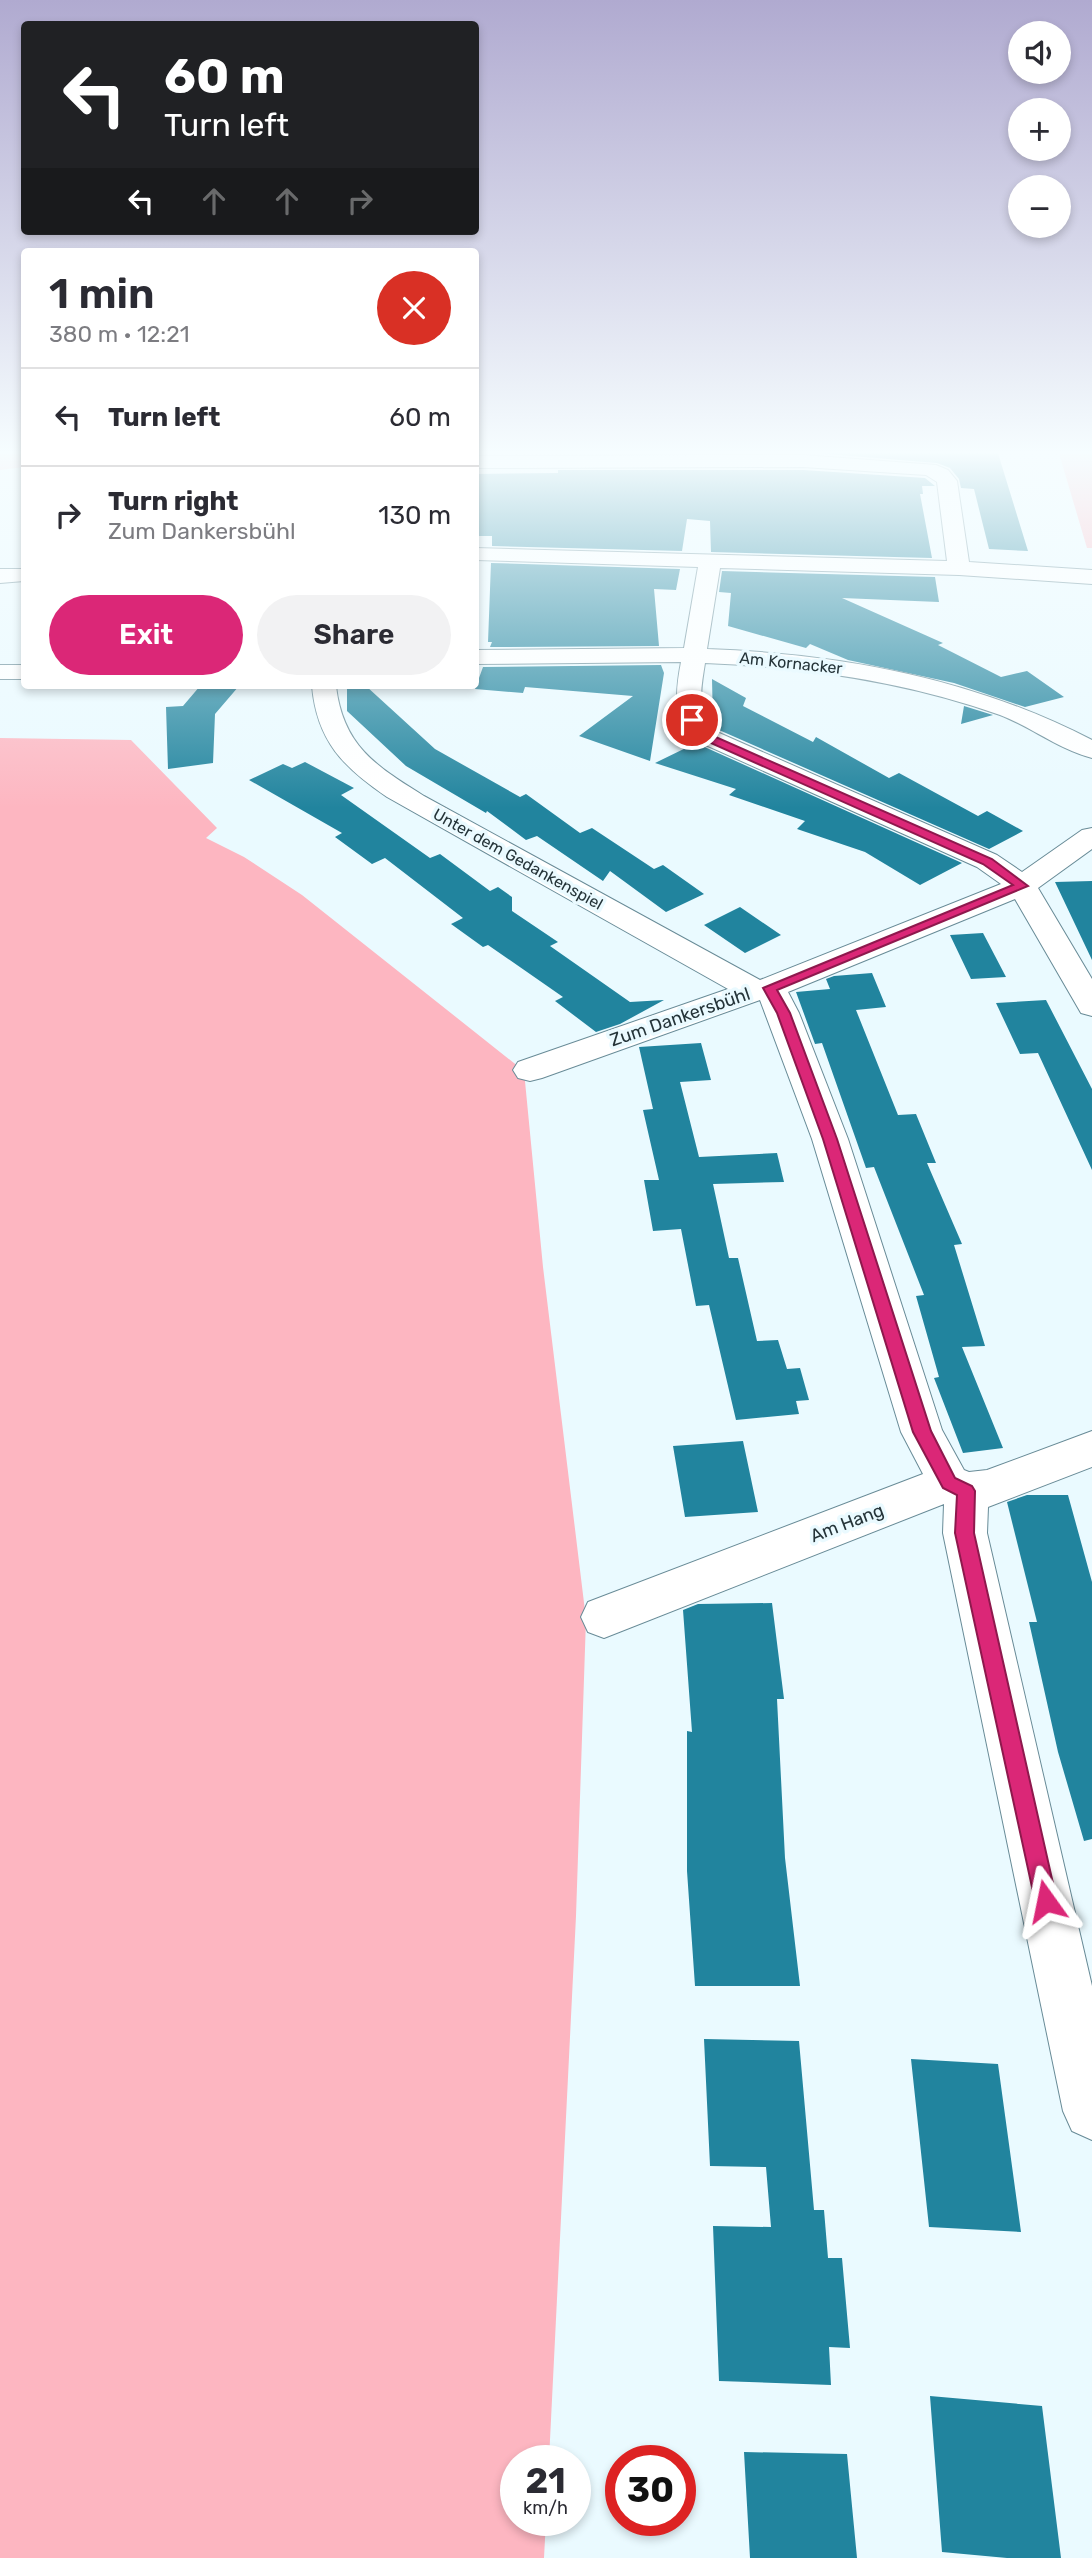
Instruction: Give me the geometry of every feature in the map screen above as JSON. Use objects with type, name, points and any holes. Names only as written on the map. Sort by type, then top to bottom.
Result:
[{"type":"street","points":[[709,569],[688,708],[697,729],[708,737],[987,861],[1022,886],[1092,1006]]},
{"type":"street","points":[[977,569],[1092,578]]},
{"type":"street","points":[[0,576],[21,575]]},
{"type":"street","name":"Am Kornacker","points":[[479,657],[695,656],[803,662],[909,680],[1010,711],[1092,750]]},
{"type":"street","points":[[0,672],[21,672]]},
{"type":"street","name":"Unter dem Gedankenspiel","points":[[324,689],[328,716],[338,741],[359,764],[383,782],[414,802],[742,984],[764,989]]},
{"type":"street","name":"Zum Dankersbühl","points":[[530,1070],[764,989],[1022,886],[1092,836]]},
{"type":"street","points":[[764,989],[783,1013],[830,1139],[922,1432],[958,1487],[965,1533],[1092,2111]]},
{"type":"street","name":"Am Hang","points":[[604,1617],[958,1487],[988,1489],[1092,1449]]},
{"type":"shaded area","points":[[0,738],[131,740],[217,828],[206,838],[244,857],[302,895],[524,1071],[543,1267],[586,1619],[576,1916],[550,2445],[500,2445],[500,2536],[545,2536],[544,2558],[0,2558]]},
{"type":"building","points":[[491,569],[680,569],[676,590],[654,589],[659,646],[490,647],[492,642],[488,642]]},
{"type":"building","points":[[722,571],[935,577],[939,602],[842,598],[943,643],[938,645],[1001,677],[1027,671],[1064,697],[1025,707],[954,683],[848,660],[810,644],[806,648],[728,626],[731,593],[719,592]]},
{"type":"building","points":[[661,665],[664,673],[650,761],[579,736],[633,696],[525,687],[523,693],[475,689],[479,689],[483,667]]},
{"type":"building","points":[[712,679],[746,698],[743,706],[813,742],[816,737],[889,778],[899,773],[978,816],[987,811],[1023,831],[989,849],[719,730],[713,724]]},
{"type":"building","points":[[197,689],[236,689],[215,714],[213,763],[168,769],[166,707],[183,706]]},
{"type":"building","points":[[347,689],[369,689],[435,749],[520,797],[526,794],[580,833],[592,828],[654,869],[663,865],[704,894],[666,912],[610,871],[603,881],[537,836],[526,840],[487,811],[486,813],[406,766],[347,711]]},
{"type":"building","points":[[964,706],[993,715],[961,724]]},
{"type":"building","points":[[696,743],[962,863],[920,885],[865,852],[797,829],[805,821],[729,795],[736,789],[655,763]]},
{"type":"building","points":[[305,762],[354,788],[341,795],[430,858],[440,854],[490,891],[498,887],[512,897],[512,911],[558,942],[550,946],[630,1002],[664,1000],[620,1024],[596,1032],[555,1001],[563,997],[488,945],[483,947],[451,924],[463,918],[385,858],[372,864],[335,837],[342,833],[249,780],[283,764],[292,768]]},
{"type":"building","points":[[1092,881],[1092,960],[1055,882]]},
{"type":"building","points":[[740,907],[781,935],[745,953],[704,925]]},
{"type":"building","points":[[983,933],[1006,977],[971,979],[950,935]]},
{"type":"building","points":[[872,973],[886,1007],[856,1010],[898,1115],[916,1114],[936,1163],[927,1163],[962,1244],[954,1245],[985,1346],[962,1347],[1003,1448],[963,1453],[934,1378],[939,1377],[916,1296],[924,1295],[874,1167],[866,1168],[822,1043],[815,1044],[796,992],[830,989],[826,979],[834,976]]},
{"type":"building","points":[[1046,1000],[1092,1089],[1092,1170],[1038,1053],[1020,1054],[996,1003]]},
{"type":"building","points":[[701,1043],[711,1080],[680,1082],[699,1157],[777,1153],[784,1182],[713,1184],[729,1258],[738,1258],[757,1341],[778,1340],[787,1369],[800,1368],[809,1400],[796,1401],[799,1414],[736,1420],[709,1305],[696,1306],[681,1229],[653,1231],[644,1180],[659,1180],[643,1110],[653,1109],[639,1047]]},
{"type":"building","points":[[743,1441],[758,1512],[685,1517],[673,1446]]},
{"type":"building","points":[[1027,1495],[1068,1495],[1092,1582],[1092,1839],[1084,1841],[1058,1752],[1029,1622],[1037,1622],[1007,1502]]},
{"type":"building","points":[[772,1603],[784,1699],[777,1699],[785,1858],[800,1986],[695,1986],[687,1871],[687,1731],[692,1732],[683,1610],[698,1604]]},
{"type":"building","points":[[704,2039],[799,2041],[814,2210],[824,2210],[828,2258],[842,2258],[850,2348],[829,2347],[831,2385],[719,2381],[713,2226],[771,2227],[766,2167],[710,2166]]},
{"type":"building","points":[[911,2059],[998,2064],[1021,2232],[929,2227]]},
{"type":"building","points":[[930,2396],[1042,2406],[1061,2558],[1007,2558],[942,2552]]},
{"type":"building","points":[[744,2452],[847,2454],[857,2558],[750,2558]]},
{"type":"route","points":[[692,720],[697,729],[708,737],[987,861],[1022,886],[770,988],[783,1013],[830,1139],[922,1432],[949,1483],[966,1491],[965,1533],[1046,1901]]}]
